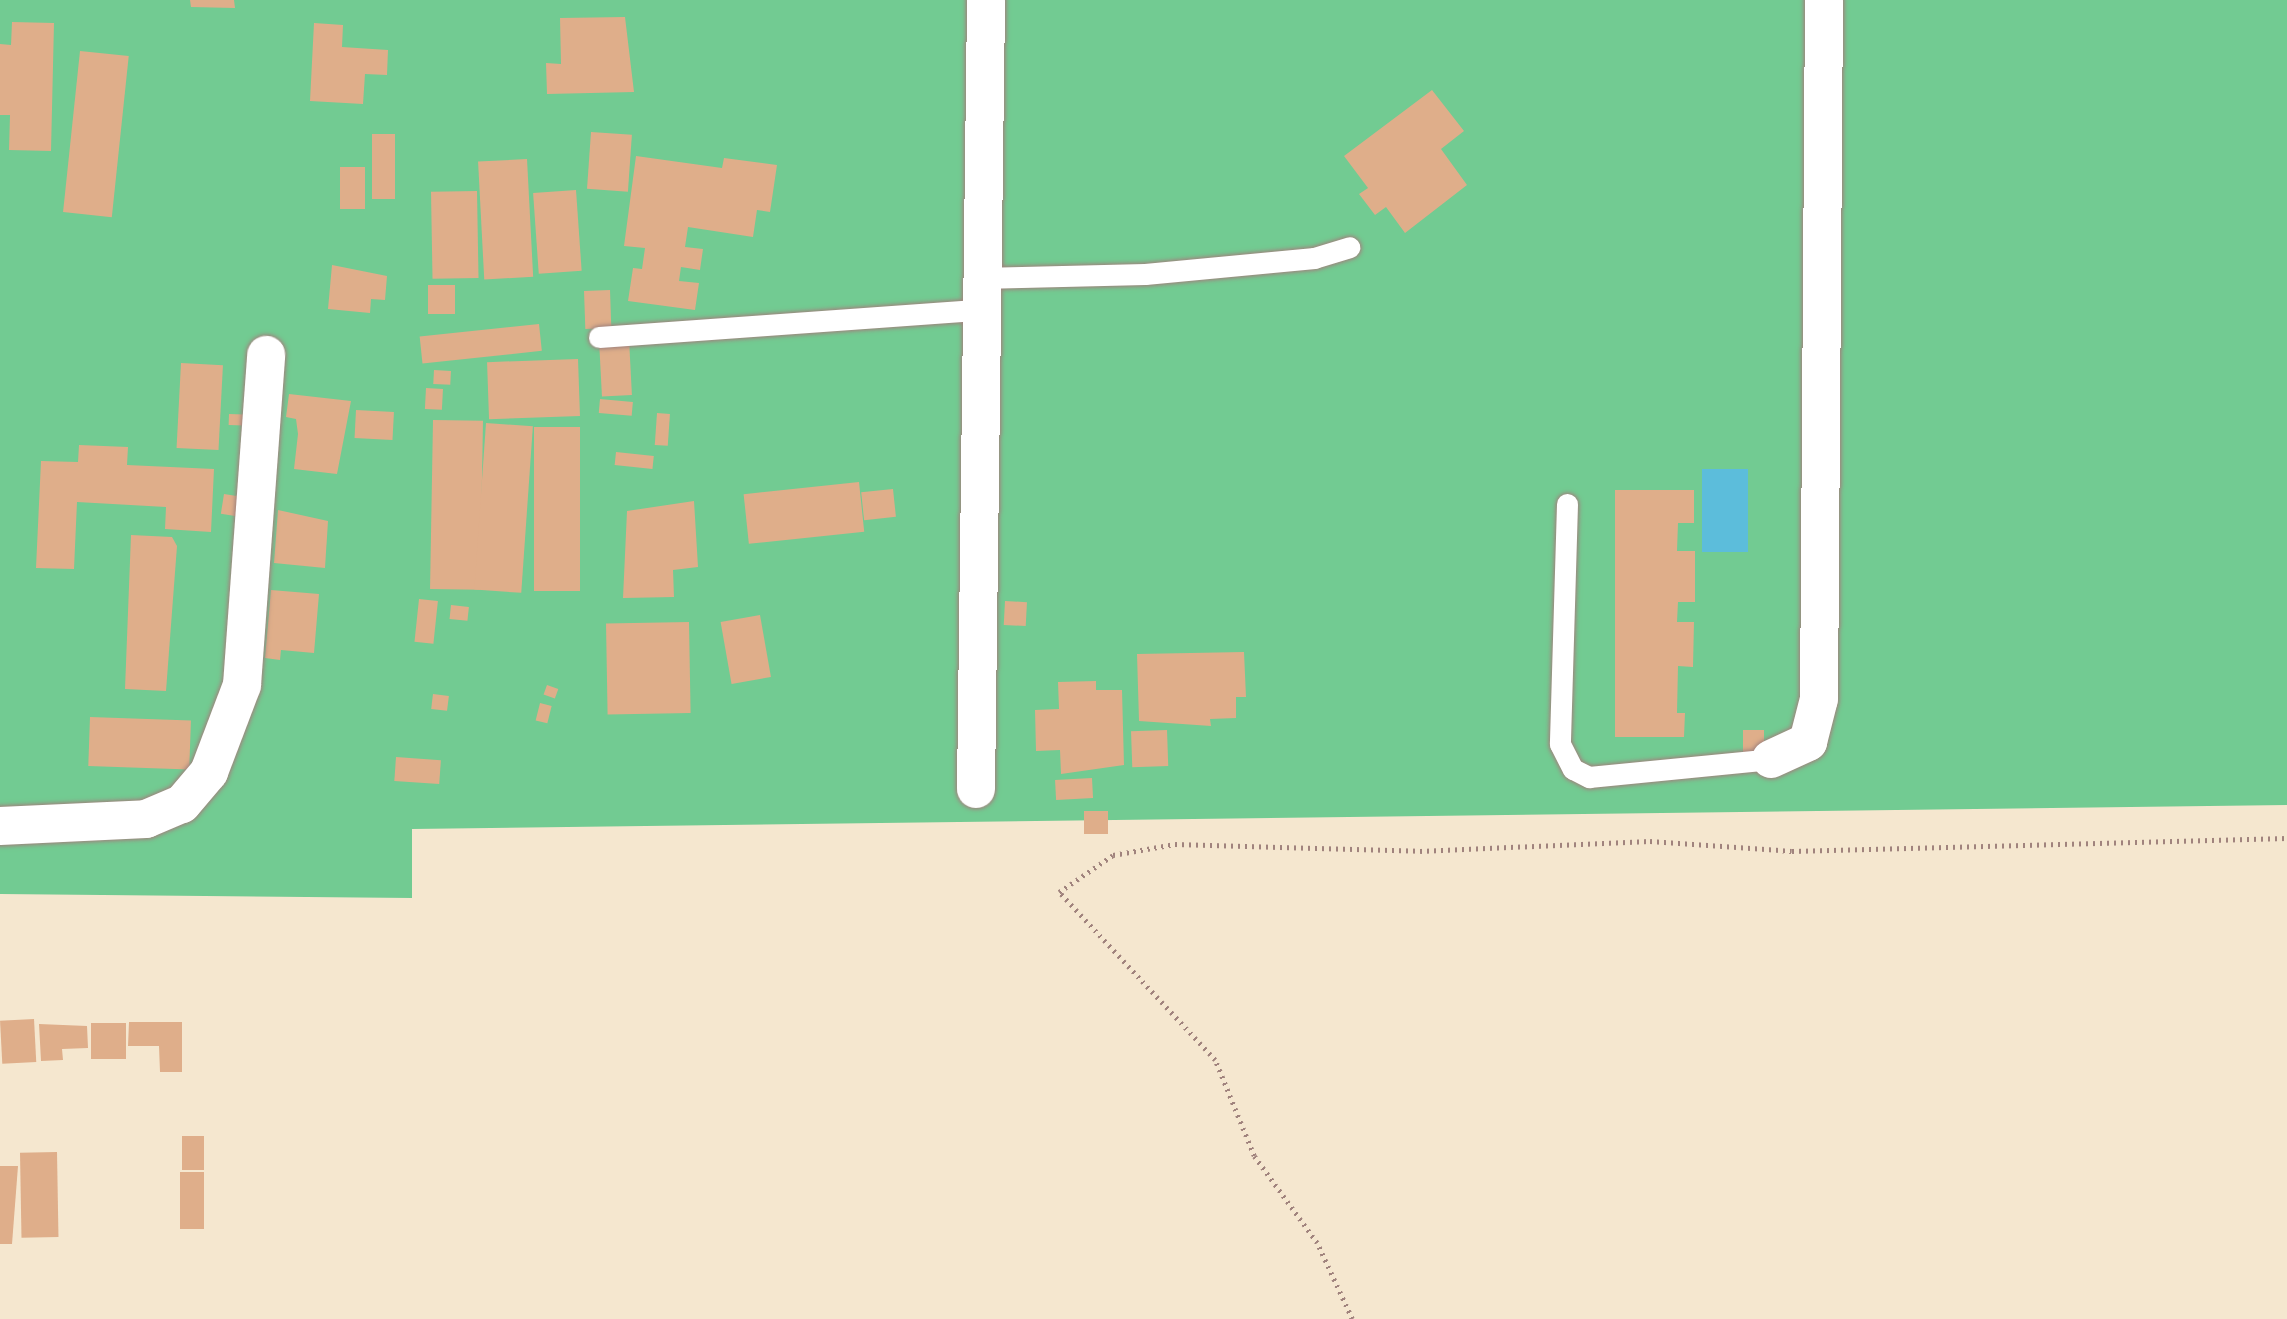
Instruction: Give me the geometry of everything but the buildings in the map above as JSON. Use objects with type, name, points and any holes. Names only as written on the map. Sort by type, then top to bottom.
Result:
[{"type":"street","points":[[976,789],[980,294],[986,0]]},
{"type":"street","points":[[1771,760],[1808,742],[1819,699],[1824,0]]},
{"type":"street","points":[[0,826],[146,819],[182,804],[209,772],[242,685],[266,355]]},
{"type":"lane","points":[[599,337],[1145,274],[1314,258],[1349,247]]},
{"type":"lane","points":[[1567,504],[1560,744],[1573,769],[1589,777],[1771,760]]},
{"type":"path","points":[[1352,1319],[1317,1243],[1254,1156],[1216,1060],[1059,892],[1113,855],[1175,844],[1420,851],[1650,841],[1792,850],[2287,838]]},
{"type":"green space","points":[[0,0],[2287,0],[2287,805],[412,829],[412,898],[0,894]]},
{"type":"water","points":[[1702,469],[1748,469],[1748,552],[1702,552]]}]
